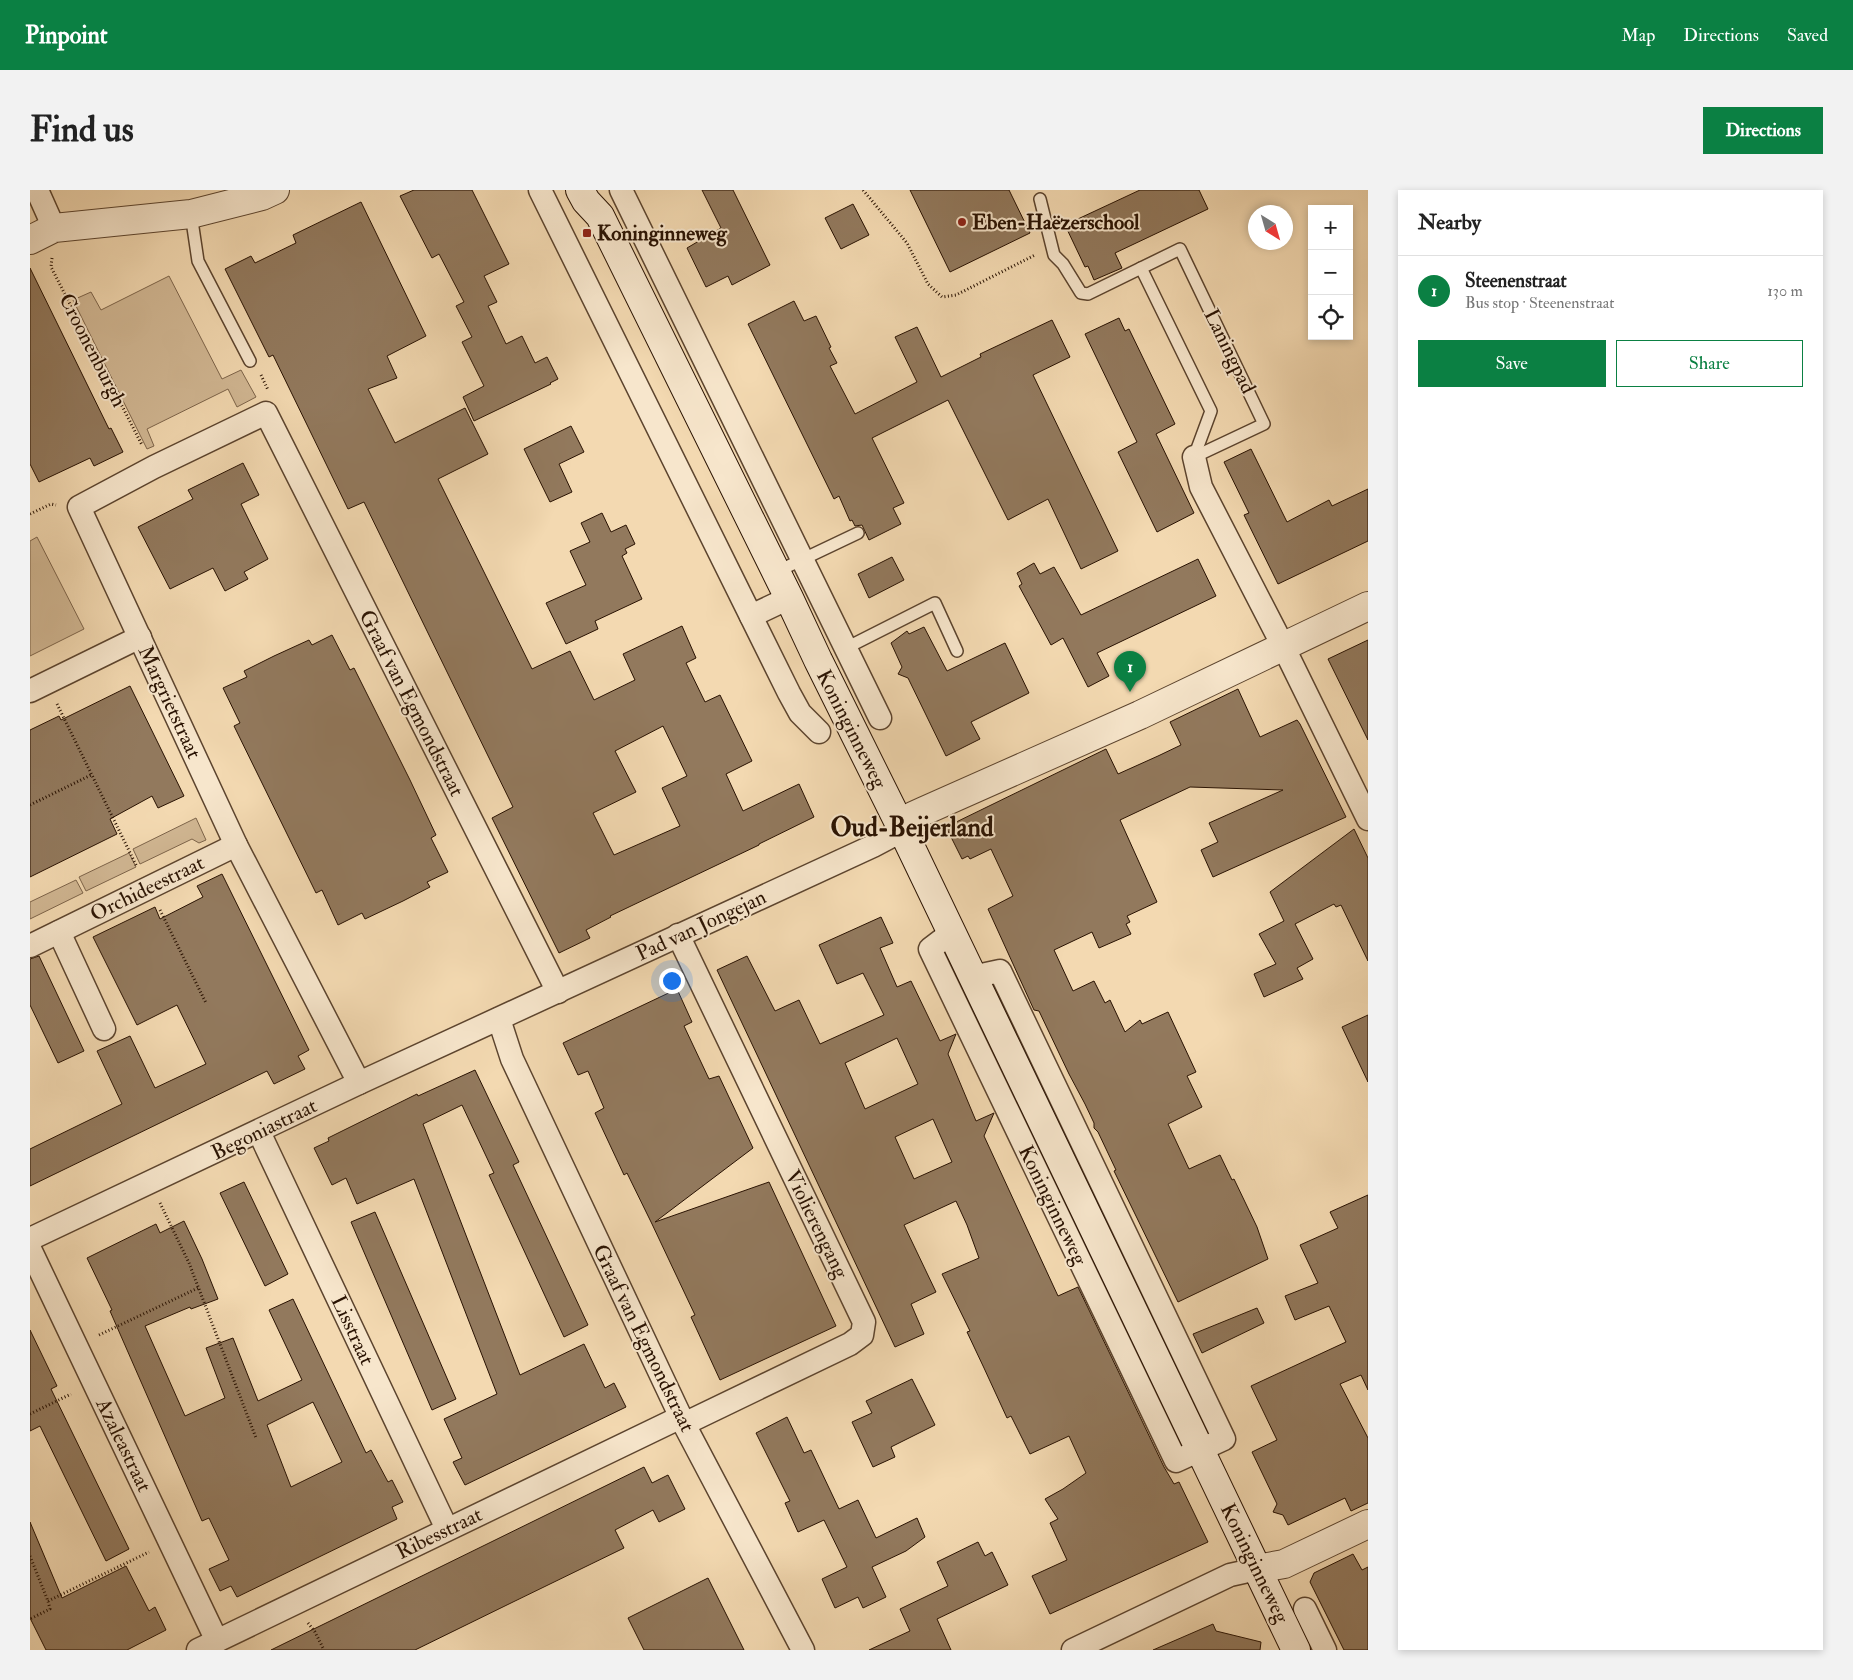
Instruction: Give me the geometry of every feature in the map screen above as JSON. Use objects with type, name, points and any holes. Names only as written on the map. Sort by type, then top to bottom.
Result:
[{"type":"main road","name":"Koninginneweg","points":[[580,190],[586,201],[598,203],[653,324],[901,827],[1296,1650]]},
{"type":"main road","points":[[30,240],[54,228],[191,214],[265,192]]},
{"type":"main road","points":[[901,827],[913,816],[1140,715],[1368,606]]},
{"type":"main road","points":[[1257,1569],[1284,1564],[1368,1524]]},
{"type":"street","points":[[37,190],[54,228]]},
{"type":"street","name":"Koninginneweg","points":[[540,190],[750,616],[800,713],[819,732]]},
{"type":"street","name":"Koninginneweg","points":[[621,190],[880,718]]},
{"type":"street","name":"Margrietstraat","points":[[266,413],[154,467],[79,507],[236,845],[359,1083]]},
{"type":"street","name":"Graaf van Egmondstraat","points":[[266,413],[558,992]]},
{"type":"street","points":[[1194,457],[1200,487],[1283,646],[1368,819]]},
{"type":"street","points":[[750,616],[789,598]]},
{"type":"street","points":[[30,691],[140,637]]},
{"type":"street","name":"Koninginneweg","points":[[818,660],[846,648]]},
{"type":"street","name":"Pad van Jongejan","points":[[499,1019],[873,846],[890,837],[901,827]]},
{"type":"street","name":"Orchideestraat","points":[[30,946],[236,845]]},
{"type":"street","points":[[59,932],[104,1029]]},
{"type":"street","name":"Koninginneweg","points":[[951,933],[930,949],[1176,1461],[1200,1450]]},
{"type":"street","name":"Violierengang","points":[[678,935],[864,1322],[862,1335],[850,1344],[683,1420]]},
{"type":"street","name":"Graaf van Egmondstraat","points":[[499,1019],[512,1059],[683,1420],[803,1650]]},
{"type":"street","name":"Begoniastraat","points":[[30,1239],[359,1083],[499,1019]]},
{"type":"street","name":"Lisstraat","points":[[259,1132],[447,1529]]},
{"type":"street","name":"Azaleastraat","points":[[30,1249],[170,1542],[208,1645]]},
{"type":"street","name":"Ribesstraat","points":[[208,1645],[447,1529],[683,1420]]},
{"type":"street","points":[[1073,1650],[1230,1575],[1257,1569]]},
{"type":"street","name":"Koninginneweg","points":[[1305,1609],[1325,1650]]},
{"type":"lane","name":"Laningpad","points":[[1040,199],[1054,255],[1063,264],[1081,293],[1088,294],[1180,249],[1264,424],[1194,457]]},
{"type":"lane","points":[[191,214],[198,261],[250,361]]},
{"type":"lane","name":"Laningpad","points":[[1141,268],[1211,410],[1194,457]]},
{"type":"lane","points":[[653,324],[680,310]]},
{"type":"lane","points":[[776,572],[858,533]]},
{"type":"lane","points":[[846,648],[936,603],[958,651]]},
{"type":"path","points":[[863,190],[907,243],[928,284],[942,297],[956,295],[1034,255],[1054,255]]},
{"type":"path","name":"Croonenburgh","points":[[54,228],[51,267],[154,467]]},
{"type":"path","points":[[55,700],[206,1003]]},
{"type":"path","points":[[30,805],[92,774]]},
{"type":"path","points":[[150,1182],[189,1263],[256,1438]]},
{"type":"path","points":[[76,1346],[198,1288]]},
{"type":"path","points":[[30,1414],[94,1382]]},
{"type":"path","points":[[48,1601],[170,1542]]},
{"type":"path","points":[[30,1556],[50,1609],[30,1619]]},
{"type":"shaded area","points":[[169,276],[222,379],[241,370],[256,397],[237,407],[228,389],[147,429],[154,446],[147,449],[73,300],[91,292],[101,310]]},
{"type":"shaded area","points":[[37,537],[84,629],[30,656],[30,541]]},
{"type":"shaded area","points":[[196,818],[206,840],[199,843],[192,839],[140,864],[133,849]]},
{"type":"shaded area","points":[[129,853],[136,867],[86,891],[79,877]]},
{"type":"shaded area","points":[[76,880],[83,893],[30,919],[30,902]]},
{"type":"building","points":[[414,190],[472,190],[509,264],[484,276],[497,302],[488,306],[506,344],[522,336],[535,363],[547,357],[558,379],[474,421],[463,397],[484,386],[462,342],[472,337],[456,306],[464,302],[439,254],[432,258],[400,196]]},
{"type":"building","points":[[702,190],[733,190],[770,265],[732,285],[728,276],[706,287],[687,248],[721,228]]},
{"type":"building","name":"Eben-Haëzerschool","points":[[910,190],[1009,190],[1030,233],[950,272]]},
{"type":"building","points":[[1140,190],[1199,190],[1208,209],[1115,253],[1122,268],[1094,280],[1088,266],[1085,267],[1065,225]]},
{"type":"building","points":[[361,202],[426,336],[387,356],[397,378],[368,389],[395,443],[465,408],[488,454],[438,479],[532,669],[570,651],[594,700],[635,680],[623,654],[682,626],[696,658],[686,663],[705,702],[720,695],[752,761],[726,774],[743,811],[799,784],[814,817],[610,916],[586,930],[590,938],[559,953],[492,818],[513,807],[364,502],[348,509],[273,355],[269,357],[225,269],[251,256],[255,263],[296,243],[293,235]],"holes":[[[663,726],[687,776],[662,788],[680,826],[614,855],[593,813],[636,792],[615,751]]]},
{"type":"building","points":[[853,204],[869,235],[841,249],[825,218]]},
{"type":"building","points":[[30,268],[109,429],[111,428],[123,452],[94,466],[90,458],[39,482],[30,464]]},
{"type":"building","points":[[794,301],[804,321],[816,316],[837,363],[830,366],[855,414],[917,382],[895,337],[917,327],[941,377],[981,357],[980,354],[1052,320],[1070,357],[1033,375],[1118,551],[1081,569],[1048,499],[1008,520],[948,400],[872,438],[904,503],[893,508],[901,524],[869,540],[862,525],[855,526],[852,520],[850,521],[839,496],[834,499],[748,324]]},
{"type":"building","points":[[1119,318],[1125,331],[1129,329],[1175,424],[1156,434],[1194,513],[1157,532],[1118,452],[1137,442],[1085,334]]},
{"type":"building","points":[[571,426],[584,452],[559,464],[572,492],[550,502],[524,449]]},
{"type":"building","points":[[1251,449],[1287,522],[1329,500],[1332,506],[1368,489],[1368,541],[1278,584],[1244,515],[1249,513],[1224,462]]},
{"type":"building","points":[[243,463],[259,495],[241,504],[268,559],[244,572],[248,579],[225,591],[213,568],[170,589],[138,527],[193,499],[188,490]]},
{"type":"building","points":[[602,513],[611,532],[626,525],[635,544],[625,549],[627,553],[622,556],[642,599],[595,621],[598,629],[566,644],[546,603],[586,585],[570,551],[590,542],[581,523]]},
{"type":"building","points":[[892,557],[904,580],[869,598],[858,574]]},
{"type":"building","points":[[1198,559],[1216,596],[1097,653],[1109,676],[1088,687],[1063,638],[1051,645],[1019,586],[1022,584],[1017,573],[1034,563],[1040,574],[1054,567],[1081,615]]},
{"type":"building","points":[[924,627],[947,671],[1005,643],[1029,693],[971,722],[980,739],[946,756],[908,678],[898,674],[902,667],[891,643],[907,631],[909,634]]},
{"type":"building","points":[[332,635],[350,670],[354,668],[410,780],[436,835],[431,838],[448,872],[427,882],[430,887],[403,901],[365,919],[362,913],[338,925],[322,890],[316,893],[234,726],[240,723],[223,688],[247,677],[244,671],[274,656],[309,640],[312,645]]},
{"type":"building","points":[[1368,640],[1368,740],[1328,659]]},
{"type":"building","points":[[130,686],[184,796],[158,808],[152,796],[110,819],[117,834],[30,877],[30,730],[59,716],[61,720]]},
{"type":"building","points":[[1238,689],[1260,737],[1297,720],[1346,817],[1213,877],[1201,850],[1218,842],[1209,823],[1283,790],[1190,787],[1120,820],[1157,902],[1127,916],[1130,922],[1126,924],[1131,934],[1099,948],[1092,932],[1054,950],[1073,991],[1094,981],[1105,1003],[1110,1000],[1125,1032],[1140,1020],[1142,1024],[1168,1012],[1196,1072],[1187,1076],[1202,1107],[1168,1124],[1189,1169],[1220,1155],[1257,1227],[1268,1259],[1178,1302],[1114,1171],[1116,1170],[1098,1132],[1094,1128],[1094,1123],[1085,1104],[1039,1011],[1034,1010],[988,909],[1013,896],[991,849],[970,859],[968,856],[962,859],[946,827],[1106,749],[1118,774],[1158,756],[1181,745],[1170,722]]},
{"type":"building","points":[[1354,829],[1368,858],[1368,961],[1341,905],[1336,907],[1334,904],[1295,924],[1313,959],[1297,968],[1303,979],[1264,997],[1254,974],[1276,964],[1259,934],[1284,921],[1270,892]]},
{"type":"building","points":[[222,874],[309,1050],[298,1056],[305,1069],[274,1084],[267,1071],[30,1186],[30,1149],[122,1104],[97,1051],[130,1036],[155,1088],[206,1064],[177,1005],[137,1025],[93,937],[155,907],[160,919],[203,897],[197,886]]},
{"type":"building","points":[[881,917],[893,943],[880,948],[897,987],[911,981],[940,1041],[956,1034],[948,1054],[976,1121],[994,1113],[984,1136],[1058,1296],[1078,1287],[1164,1467],[1174,1484],[1179,1482],[1208,1542],[1050,1614],[1032,1576],[1067,1560],[1050,1523],[1058,1519],[1045,1499],[1086,1473],[1069,1436],[1030,1454],[1011,1416],[1007,1418],[967,1332],[970,1331],[942,1274],[979,1258],[956,1201],[904,1225],[936,1292],[911,1304],[924,1334],[895,1347],[717,970],[747,956],[775,1011],[799,1000],[820,1044],[884,1015],[863,973],[837,984],[819,945]],"holes":[[[897,1038],[918,1084],[865,1109],[845,1063]],[[933,1119],[952,1162],[914,1179],[895,1137]]]},
{"type":"building","points":[[39,956],[84,1051],[58,1063],[30,1005],[30,959]]},
{"type":"building","points":[[677,989],[692,1022],[684,1026],[709,1079],[719,1076],[753,1148],[655,1222],[769,1182],[836,1326],[720,1380],[691,1317],[695,1315],[627,1173],[624,1175],[595,1113],[604,1108],[588,1071],[578,1075],[563,1043]]},
{"type":"building","points":[[1368,1015],[1368,1082],[1342,1027]]},
{"type":"building","points":[[475,1070],[519,1162],[513,1165],[588,1325],[564,1337],[489,1175],[494,1173],[462,1105],[423,1124],[520,1375],[584,1344],[605,1388],[614,1383],[626,1407],[465,1485],[453,1462],[462,1458],[444,1419],[497,1394],[414,1179],[357,1204],[346,1178],[332,1185],[314,1148],[329,1141],[328,1138],[417,1094],[418,1096]]},
{"type":"building","points":[[244,1182],[288,1274],[265,1286],[220,1193]]},
{"type":"building","points":[[1368,1195],[1368,1390],[1361,1375],[1340,1384],[1368,1438],[1368,1503],[1351,1511],[1345,1498],[1288,1525],[1283,1515],[1273,1512],[1277,1504],[1252,1452],[1277,1440],[1251,1386],[1346,1342],[1329,1306],[1295,1320],[1285,1296],[1318,1283],[1300,1245],[1338,1228],[1330,1212]]},
{"type":"building","points":[[375,1212],[456,1399],[432,1410],[351,1222]]},
{"type":"building","points":[[184,1221],[218,1299],[191,1309],[190,1307],[145,1326],[185,1416],[225,1398],[206,1348],[233,1338],[258,1401],[302,1380],[269,1310],[293,1299],[366,1453],[371,1450],[388,1482],[392,1480],[403,1502],[392,1507],[397,1519],[237,1597],[231,1586],[220,1591],[209,1569],[229,1560],[209,1518],[202,1521],[110,1311],[112,1310],[87,1258],[156,1224],[160,1233]],"holes":[[[313,1402],[342,1462],[291,1487],[267,1425]]]},
{"type":"building","points":[[1257,1308],[1264,1323],[1202,1353],[1193,1334]]},
{"type":"building","points":[[30,1330],[57,1386],[51,1389],[129,1549],[106,1561],[40,1426],[30,1431]]},
{"type":"building","points":[[912,1379],[935,1425],[891,1447],[895,1457],[873,1467],[852,1422],[872,1413],[866,1401]]},
{"type":"building","points":[[787,1417],[804,1453],[811,1450],[839,1509],[858,1500],[876,1538],[917,1518],[925,1537],[906,1551],[872,1567],[886,1597],[863,1608],[858,1597],[835,1608],[822,1579],[847,1567],[824,1520],[798,1532],[785,1503],[790,1501],[756,1433]]},
{"type":"building","points":[[644,1467],[652,1483],[668,1475],[685,1509],[659,1522],[653,1510],[615,1530],[624,1548],[415,1650],[271,1650]]},
{"type":"building","points":[[30,1522],[62,1598],[126,1566],[149,1611],[155,1607],[166,1630],[127,1650],[46,1650],[30,1618]]},
{"type":"building","points":[[978,1542],[985,1556],[992,1552],[1008,1585],[937,1619],[951,1650],[869,1650],[910,1631],[900,1609],[948,1586],[937,1562]]},
{"type":"building","points":[[1353,1554],[1362,1570],[1368,1567],[1368,1650],[1344,1650],[1310,1582],[1314,1573]]},
{"type":"building","points":[[708,1578],[744,1650],[644,1650],[628,1618]]},
{"type":"building","points":[[1213,1624],[1216,1631],[1261,1642],[1260,1650],[1153,1650]]},
{"type":"place","name":"Eben-Haëzerschool","points":[[962,222]]},
{"type":"place","name":"Koninginneweg","points":[[587,233]]},
{"type":"place","name":"Steenenstraat","points":[[1130,692]]},
{"type":"district","name":"Oud-Beijerland","points":[[912,827]]}]
